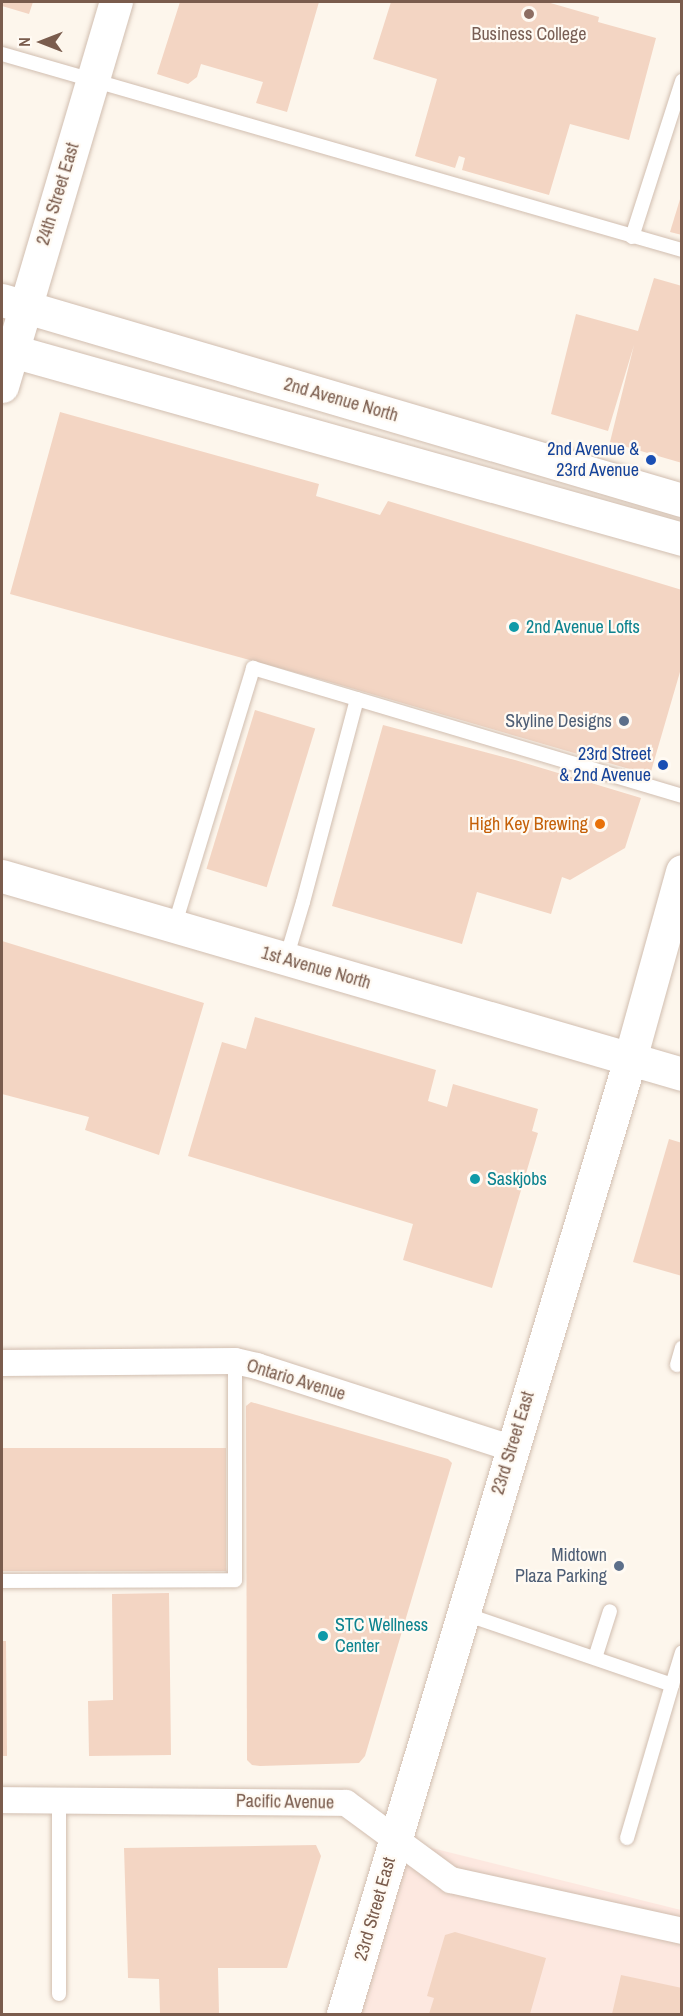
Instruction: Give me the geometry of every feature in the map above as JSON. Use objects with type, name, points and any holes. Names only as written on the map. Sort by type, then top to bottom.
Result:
[{"type":"street","name":"24th Street East","points":[[2,386],[13,303],[92,81],[116,2]]},
{"type":"street","name":"2nd Avenue North","points":[[13,303],[681,500]]},
{"type":"street","points":[[7,350],[681,539]]},
{"type":"street","name":"23rd Street East","points":[[344,2014],[511,1448],[630,1059],[681,871]]},
{"type":"street","name":"1st Avenue North","points":[[2,876],[681,1074]]},
{"type":"street","name":"Ontario Avenue","points":[[2,1364],[235,1361],[257,1366],[511,1448]]},
{"type":"street","name":"Pacific Avenue","points":[[2,1800],[346,1803],[451,1880],[681,1930]]},
{"type":"lane","points":[[2,54],[681,250]]},
{"type":"lane","points":[[632,237],[681,81]]},
{"type":"lane","points":[[174,927],[253,668],[681,796]]},
{"type":"lane","points":[[286,959],[357,699]]},
{"type":"lane","points":[[677,1365],[681,1348]]},
{"type":"lane","points":[[2,1581],[235,1580],[235,1361]]},
{"type":"lane","points":[[595,1658],[610,1611]]},
{"type":"lane","points":[[462,1613],[672,1685]]},
{"type":"lane","points":[[627,1838],[681,1653]]},
{"type":"lane","points":[[59,1799],[59,1994]]},
{"type":"shaded area","points":[[396,1839],[681,1910],[681,2014],[343,2014]]},
{"type":"building","points":[[2,2],[33,2],[29,14],[2,6]]},
{"type":"building","points":[[180,2],[319,2],[287,112],[256,103],[263,82],[201,64],[197,77],[188,84],[157,74]]},
{"type":"building","points":[[391,2],[547,2],[599,17],[598,22],[656,38],[629,140],[570,124],[549,195],[462,170],[465,158],[459,156],[455,168],[415,156],[437,79],[373,59]]},
{"type":"building","points":[[682,196],[682,235],[670,232]]},
{"type":"building","points":[[654,278],[682,286],[682,463],[610,442],[634,345],[608,431],[551,414],[576,314],[638,331]]},
{"type":"building","points":[[60,412],[319,484],[316,496],[380,515],[388,501],[682,590],[682,665],[650,775],[330,682],[10,594]]},
{"type":"building","points":[[255,710],[315,728],[267,887],[206,869]]},
{"type":"building","points":[[383,725],[515,760],[641,798],[625,848],[570,880],[562,877],[551,914],[477,892],[462,944],[332,906]]},
{"type":"building","points":[[2,941],[204,1003],[159,1155],[85,1130],[89,1117],[2,1094]]},
{"type":"building","points":[[255,1017],[436,1070],[428,1101],[447,1107],[453,1084],[538,1109],[532,1131],[538,1133],[492,1288],[403,1260],[413,1224],[188,1156],[222,1042],[246,1049]]},
{"type":"building","points":[[669,1139],[682,1143],[682,1276],[633,1262]]},
{"type":"building","name":"STC Wellness Center","points":[[251,1402],[448,1459],[452,1463],[365,1756],[359,1763],[260,1766],[252,1765],[247,1760],[246,1406]]},
{"type":"building","points":[[2,1448],[226,1448],[226,1571],[2,1571]]},
{"type":"building","points":[[169,1593],[171,1755],[89,1756],[88,1701],[113,1700],[112,1594]]},
{"type":"building","points":[[2,1641],[6,1641],[7,1756],[2,1756]]},
{"type":"building","points":[[316,1845],[321,1856],[287,1968],[218,1968],[219,2014],[160,2014],[159,1979],[128,1978],[124,1848]]},
{"type":"building","points":[[455,1932],[546,1958],[530,2014],[429,2014],[434,1998],[427,1996],[445,1935]]},
{"type":"building","points":[[621,1975],[682,1988],[682,2014],[612,2014]]},
{"type":"place","name":"Business College","points":[[529,14]]},
{"type":"place","name":"2nd Avenue & 23rd Avenue","points":[[651,460]]},
{"type":"place","name":"2nd Avenue Lofts","points":[[514,627]]},
{"type":"place","name":"Skyline Designs","points":[[624,721]]},
{"type":"place","name":"23rd Street & 2nd Avenue","points":[[663,765]]},
{"type":"place","name":"High Key Brewing","points":[[600,824]]},
{"type":"place","name":"Saskjobs","points":[[475,1179]]},
{"type":"place","name":"Midtown Plaza Parking","points":[[619,1566]]},
{"type":"place","name":"STC Wellness Center","points":[[323,1636]]}]
